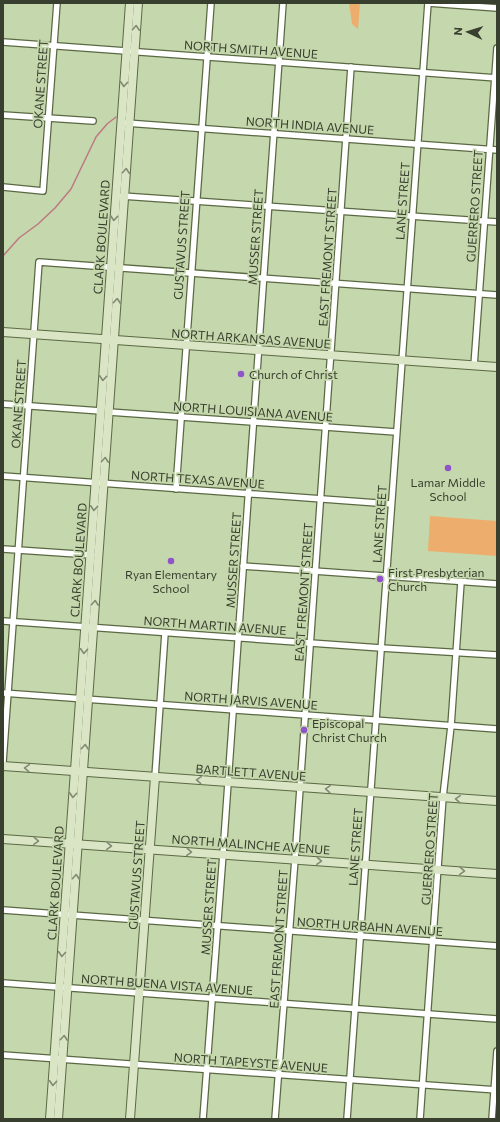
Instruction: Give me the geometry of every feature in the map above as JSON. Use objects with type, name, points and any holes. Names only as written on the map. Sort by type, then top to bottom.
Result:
[{"type":"main road","name":"CLARK BOULEVARD","points":[[50,1119],[58,1059],[64,988],[130,52],[130,3]]},
{"type":"main road","name":"CLARK BOULEVARD","points":[[130,52],[138,3]]},
{"type":"main road","name":"NORTH ARKANSAS AVENUE","points":[[3,332],[497,367]]},
{"type":"main road","name":"BARTLETT AVENUE","points":[[3,766],[497,801]]},
{"type":"main road","name":"GUSTAVUS STREET","points":[[130,1119],[155,777]]},
{"type":"main road","name":"NORTH MALINCHE AVENUE","points":[[3,838],[497,874]]},
{"type":"main road","name":"CLARK BOULEVARD","points":[[58,1059],[58,1119]]},
{"type":"street","name":"OKANE STREET","points":[[3,187],[43,191],[57,3]]},
{"type":"street","name":"GUSTAVUS STREET","points":[[176,489],[211,3]]},
{"type":"street","name":"MUSSER STREET","points":[[203,1119],[283,3]]},
{"type":"street","points":[[428,3],[497,8]]},
{"type":"street","name":"LANE STREET","points":[[347,1119],[428,3]]},
{"type":"street","name":"NORTH SMITH AVENUE","points":[[3,42],[496,78]]},
{"type":"street","name":"GUERRERO STREET","points":[[474,366],[497,48]]},
{"type":"street","name":"EAST FREMONT STREET","points":[[275,1119],[290,931],[351,67]]},
{"type":"street","points":[[3,115],[93,121]]},
{"type":"street","name":"NORTH INDIA AVENUE","points":[[125,123],[497,150]]},
{"type":"street","points":[[120,196],[497,222]]},
{"type":"street","name":"OKANE STREET","points":[[3,762],[5,694],[13,622],[39,262],[115,267]]},
{"type":"street","points":[[115,267],[497,295]]},
{"type":"street","name":"NORTH LOUISIANA AVENUE","points":[[3,404],[396,432]]},
{"type":"street","name":"NORTH TEXAS AVENUE","points":[[3,476],[391,504]]},
{"type":"street","points":[[3,549],[95,555]]},
{"type":"street","points":[[243,566],[497,584]]},
{"type":"street","name":"GUERRERO STREET","points":[[420,1119],[443,798],[451,726],[461,582]]},
{"type":"street","name":"NORTH MARTIN AVENUE","points":[[3,621],[497,655]]},
{"type":"street","name":"GUSTAVUS STREET","points":[[155,777],[165,633]]},
{"type":"street","name":"NORTH JARVIS AVENUE","points":[[5,694],[497,729]]},
{"type":"street","name":"NORTH URBAHN AVENUE","points":[[3,910],[497,946]]},
{"type":"street","name":"NORTH BUENA VISTA AVENUE","points":[[3,983],[497,1019]]},
{"type":"street","points":[[492,1119],[496,1090],[497,1051]]},
{"type":"street","name":"NORTH TAPEYSTE AVENUE","points":[[3,1055],[496,1090]]},
{"type":"shaded area","points":[[349,3],[360,3],[358,29],[352,24]]},
{"type":"shaded area","points":[[430,516],[497,521],[497,556],[428,551]]},
{"type":"waterway","points":[[3,256],[19,238],[38,224],[55,208],[71,189],[96,137],[107,124],[116,117]]},
{"type":"place","name":"Church of Christ","points":[[241,374]]},
{"type":"place","name":"Lamar Middle School","points":[[448,468]]},
{"type":"place","name":"Ryan Elementary School","points":[[171,561]]},
{"type":"place","name":"First Presbyterian Church","points":[[380,579]]},
{"type":"place","name":"Episcopal Christ Church","points":[[304,730]]}]
